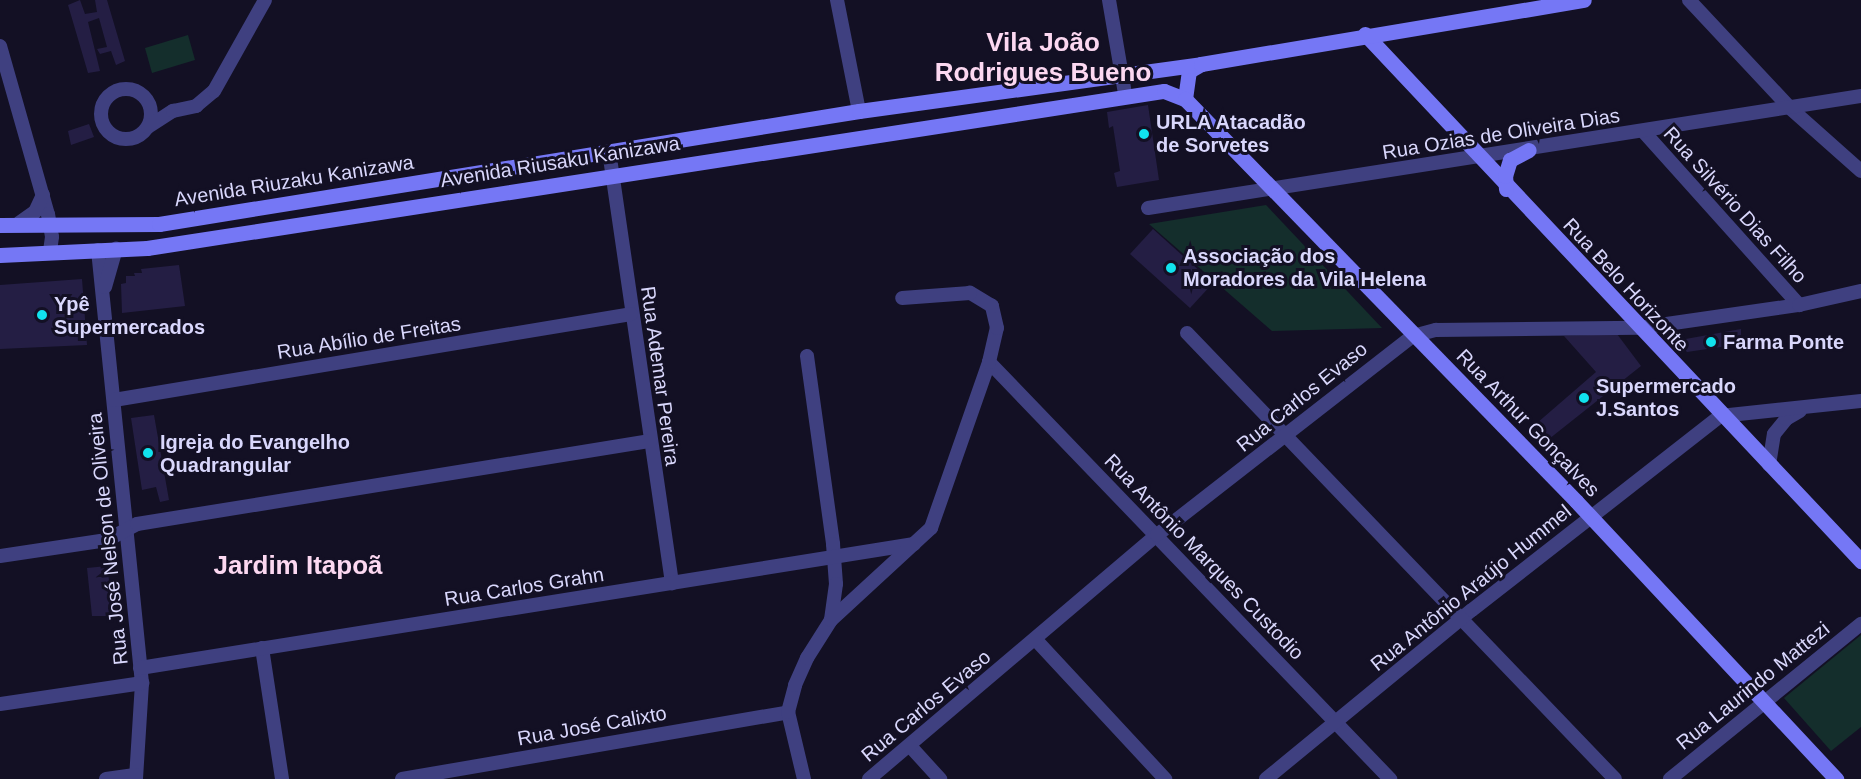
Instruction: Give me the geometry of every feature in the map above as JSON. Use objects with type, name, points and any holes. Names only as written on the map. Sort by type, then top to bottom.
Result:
[{"type":"street","points":[[173,111],[148,103],[136,92],[120,90],[106,99],[101,115],[106,130],[120,139],[136,137],[173,111],[196,106],[214,91],[264,0]]},
{"type":"street","points":[[837,0],[859,111]]},
{"type":"street","points":[[1109,0],[1125,94],[1164,91],[1185,99],[1189,71],[1201,64]]},
{"type":"street","name":"Avenida Riuzaku Kanizawa","points":[[50,223],[107,226],[159,224],[859,111],[1122,73],[1201,64],[1365,34],[1580,0]]},
{"type":"street","points":[[1689,0],[1790,108],[1861,171]]},
{"type":"street","name":"Rua Belo Horizonte","points":[[1365,34],[1506,189],[1639,328],[1720,417],[1861,561]]},
{"type":"street","points":[[0,46],[4,74],[50,223],[50,252]]},
{"type":"street","name":"Avenida Riusaku Kanizawa","points":[[0,255],[147,248],[1125,94]]},
{"type":"street","name":"Rua Ozias de Oliveira Dias","points":[[1148,208],[1268,187],[1479,159],[1861,96]]},
{"type":"street","name":"Rua Arthur Gonçalves","points":[[1185,99],[1591,518],[1836,779]]},
{"type":"street","points":[[148,103],[148,127]]},
{"type":"street","name":"Rua Silvério Dias Filho","points":[[1643,131],[1799,304]]},
{"type":"street","points":[[1506,189],[1505,176],[1510,160],[1529,150]]},
{"type":"street","points":[[609,151],[612,175]]},
{"type":"street","name":"Rua Ademar Pereira","points":[[612,175],[672,583]]},
{"type":"street","points":[[19,223],[35,212],[43,195]]},
{"type":"street","points":[[0,225],[50,223]]},
{"type":"street","points":[[98,250],[96,238],[107,226],[118,236],[116,249]]},
{"type":"street","name":"Rua José Nelson de Oliveira","points":[[103,295],[116,249]]},
{"type":"street","name":"Rua José Nelson de Oliveira","points":[[98,250],[142,684],[136,777]]},
{"type":"street","name":"Rua Carlos Evaso","points":[[869,779],[1157,536],[1413,336],[1436,330],[1639,328],[1799,304],[1861,291]]},
{"type":"street","points":[[804,779],[788,712],[807,658],[831,620],[930,528],[989,362],[997,316],[992,306],[970,293],[902,298]]},
{"type":"street","name":"Rua Abílio de Freitas","points":[[114,400],[631,314]]},
{"type":"street","points":[[1187,333],[1615,779]]},
{"type":"street","points":[[807,356],[834,557],[836,584],[831,620]]},
{"type":"street","name":"Rua Antônio Marques Custodio","points":[[989,362],[1390,779]]},
{"type":"street","points":[[1720,417],[1861,401]]},
{"type":"street","points":[[1769,465],[1774,434],[1786,419],[1806,408]]},
{"type":"street","name":"Rua Antônio Araújo Hummel","points":[[1266,779],[1462,618],[1720,417]]},
{"type":"street","points":[[0,556],[107,540],[126,532],[137,524],[650,441]]},
{"type":"street","name":"Rua Carlos Grahn","points":[[140,668],[914,544]]},
{"type":"street","name":"Rua Laurindo Mattezi","points":[[1670,779],[1861,624]]},
{"type":"street","points":[[1036,640],[1165,779]]},
{"type":"street","points":[[262,648],[282,779]]},
{"type":"street","points":[[0,704],[142,684]]},
{"type":"street","name":"Rua José Calixto","points":[[402,779],[788,712]]},
{"type":"street","points":[[910,746],[940,779]]},
{"type":"street","points":[[106,779],[136,777]]},
{"type":"green space","points":[[188,35],[195,60],[152,73],[145,48]]},
{"type":"green space","points":[[1266,205],[1382,328],[1272,331],[1149,224]]},
{"type":"green space","points":[[1861,635],[1861,727],[1831,751],[1784,698]]},
{"type":"building","points":[[80,0],[85,14],[97,12],[95,0],[107,0],[125,61],[116,65],[111,51],[100,54],[97,49],[107,47],[99,18],[88,22],[100,71],[88,73],[68,5]]},
{"type":"building","points":[[1148,105],[1159,180],[1117,187],[1114,173],[1120,171],[1113,126],[1109,128],[1107,112]]},
{"type":"building","points":[[89,124],[94,137],[71,145],[68,131]]},
{"type":"building","name":"Associação dos Moradores da Vila Helena","points":[[1153,229],[1213,283],[1190,308],[1130,254]]},
{"type":"building","points":[[179,265],[185,306],[122,313],[121,284],[126,283],[126,276],[142,273],[141,269]]},
{"type":"building","name":"Ypê Supermercados","points":[[82,279],[87,345],[0,349],[0,285]]},
{"type":"building","name":"Farma Ponte","points":[[1741,329],[1741,344],[1687,352],[1681,345],[1680,340]]},
{"type":"building","name":"Supermercado J.Santos","points":[[1617,334],[1641,366],[1549,439],[1537,423],[1596,372],[1564,336]]},
{"type":"building","name":"Igreja do Evangelho Quadrangular","points":[[154,415],[169,500],[160,502],[156,487],[142,490],[131,418]]},
{"type":"building","points":[[107,566],[114,616],[92,616],[87,568]]},
{"type":"place","name":"URLA Atacadão de Sorvetes","points":[[1144,134]]},
{"type":"place","name":"Associação dos Moradores da Vila Helena","points":[[1171,268]]},
{"type":"place","name":"Ypê Supermercados","points":[[42,315]]},
{"type":"place","name":"Farma Ponte","points":[[1711,342]]},
{"type":"place","name":"Supermercado J.Santos","points":[[1584,398]]},
{"type":"place","name":"Igreja do Evangelho Quadrangular","points":[[148,453]]},
{"type":"district","name":"Vila João Rodrigues Bueno","points":[[1043,58]]},
{"type":"district","name":"Jardim Itapoã","points":[[298,566]]}]
